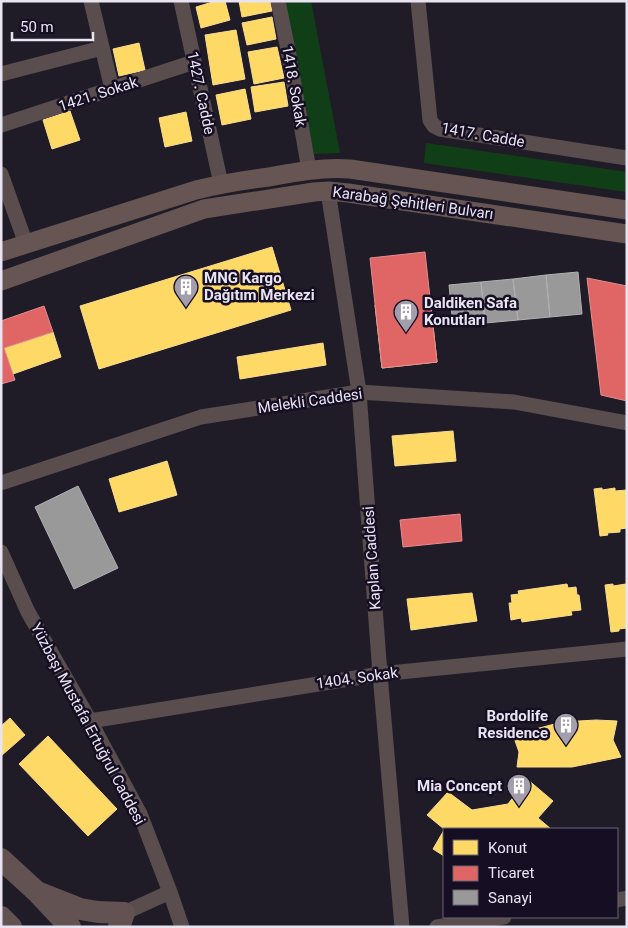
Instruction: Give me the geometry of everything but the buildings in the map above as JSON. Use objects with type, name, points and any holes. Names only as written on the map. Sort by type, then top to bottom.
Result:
[{"type":"highway","points":[[1,859],[37,892],[70,927]]},
{"type":"highway","points":[[37,892],[80,908],[121,920]]},
{"type":"highway","points":[[1,917],[11,927]]},
{"type":"main road","name":"Karabağ Şehitleri Bulvarı","points":[[1,252],[196,190],[221,184],[326,168],[350,169],[627,210]]},
{"type":"main road","name":"Karabağ Şehitleri Bulvarı","points":[[1,281],[204,209],[301,193],[348,192],[627,234]]},
{"type":"street","points":[[91,1],[112,89]]},
{"type":"street","name":"1427. Cadde","points":[[181,1],[221,184]]},
{"type":"street","name":"1418. Sokak","points":[[278,1],[309,170]]},
{"type":"street","name":"1417. Cadde","points":[[418,1],[430,120],[434,126],[440,129],[627,158]]},
{"type":"street","points":[[1,74],[102,48]]},
{"type":"street","name":"1421. Sokak","points":[[1,125],[194,62]]},
{"type":"street","points":[[1,174],[26,244]]},
{"type":"street","name":"Kaplan Caddesi","points":[[328,191],[359,392],[380,674],[402,927]]},
{"type":"street","name":"Melekli Caddesi","points":[[1,483],[201,416],[359,392],[514,402],[627,423]]},
{"type":"street","name":"Yüzbaşı Mustafa Ertuğrul Caddesi","points":[[1,552],[28,612],[140,814],[182,927]]},
{"type":"street","name":"1404. Sokak","points":[[90,722],[380,674],[627,649]]},
{"type":"street","points":[[121,920],[170,892]]},
{"type":"street","points":[[437,927],[497,918]]},
{"type":"green space","points":[[284,1],[311,1],[340,153],[314,154]]},
{"type":"green space","points":[[426,143],[627,172],[627,192],[424,163]]},
{"type":"place","name":"MNG Kargo Dağıtım Merkezi","points":[[186,308]]},
{"type":"place","name":"Daldiken Safa Konutları","points":[[406,333]]},
{"type":"place","name":"Bordolife Residence","points":[[566,746]]},
{"type":"place","name":"Mia Concept","points":[[519,807]]}]
